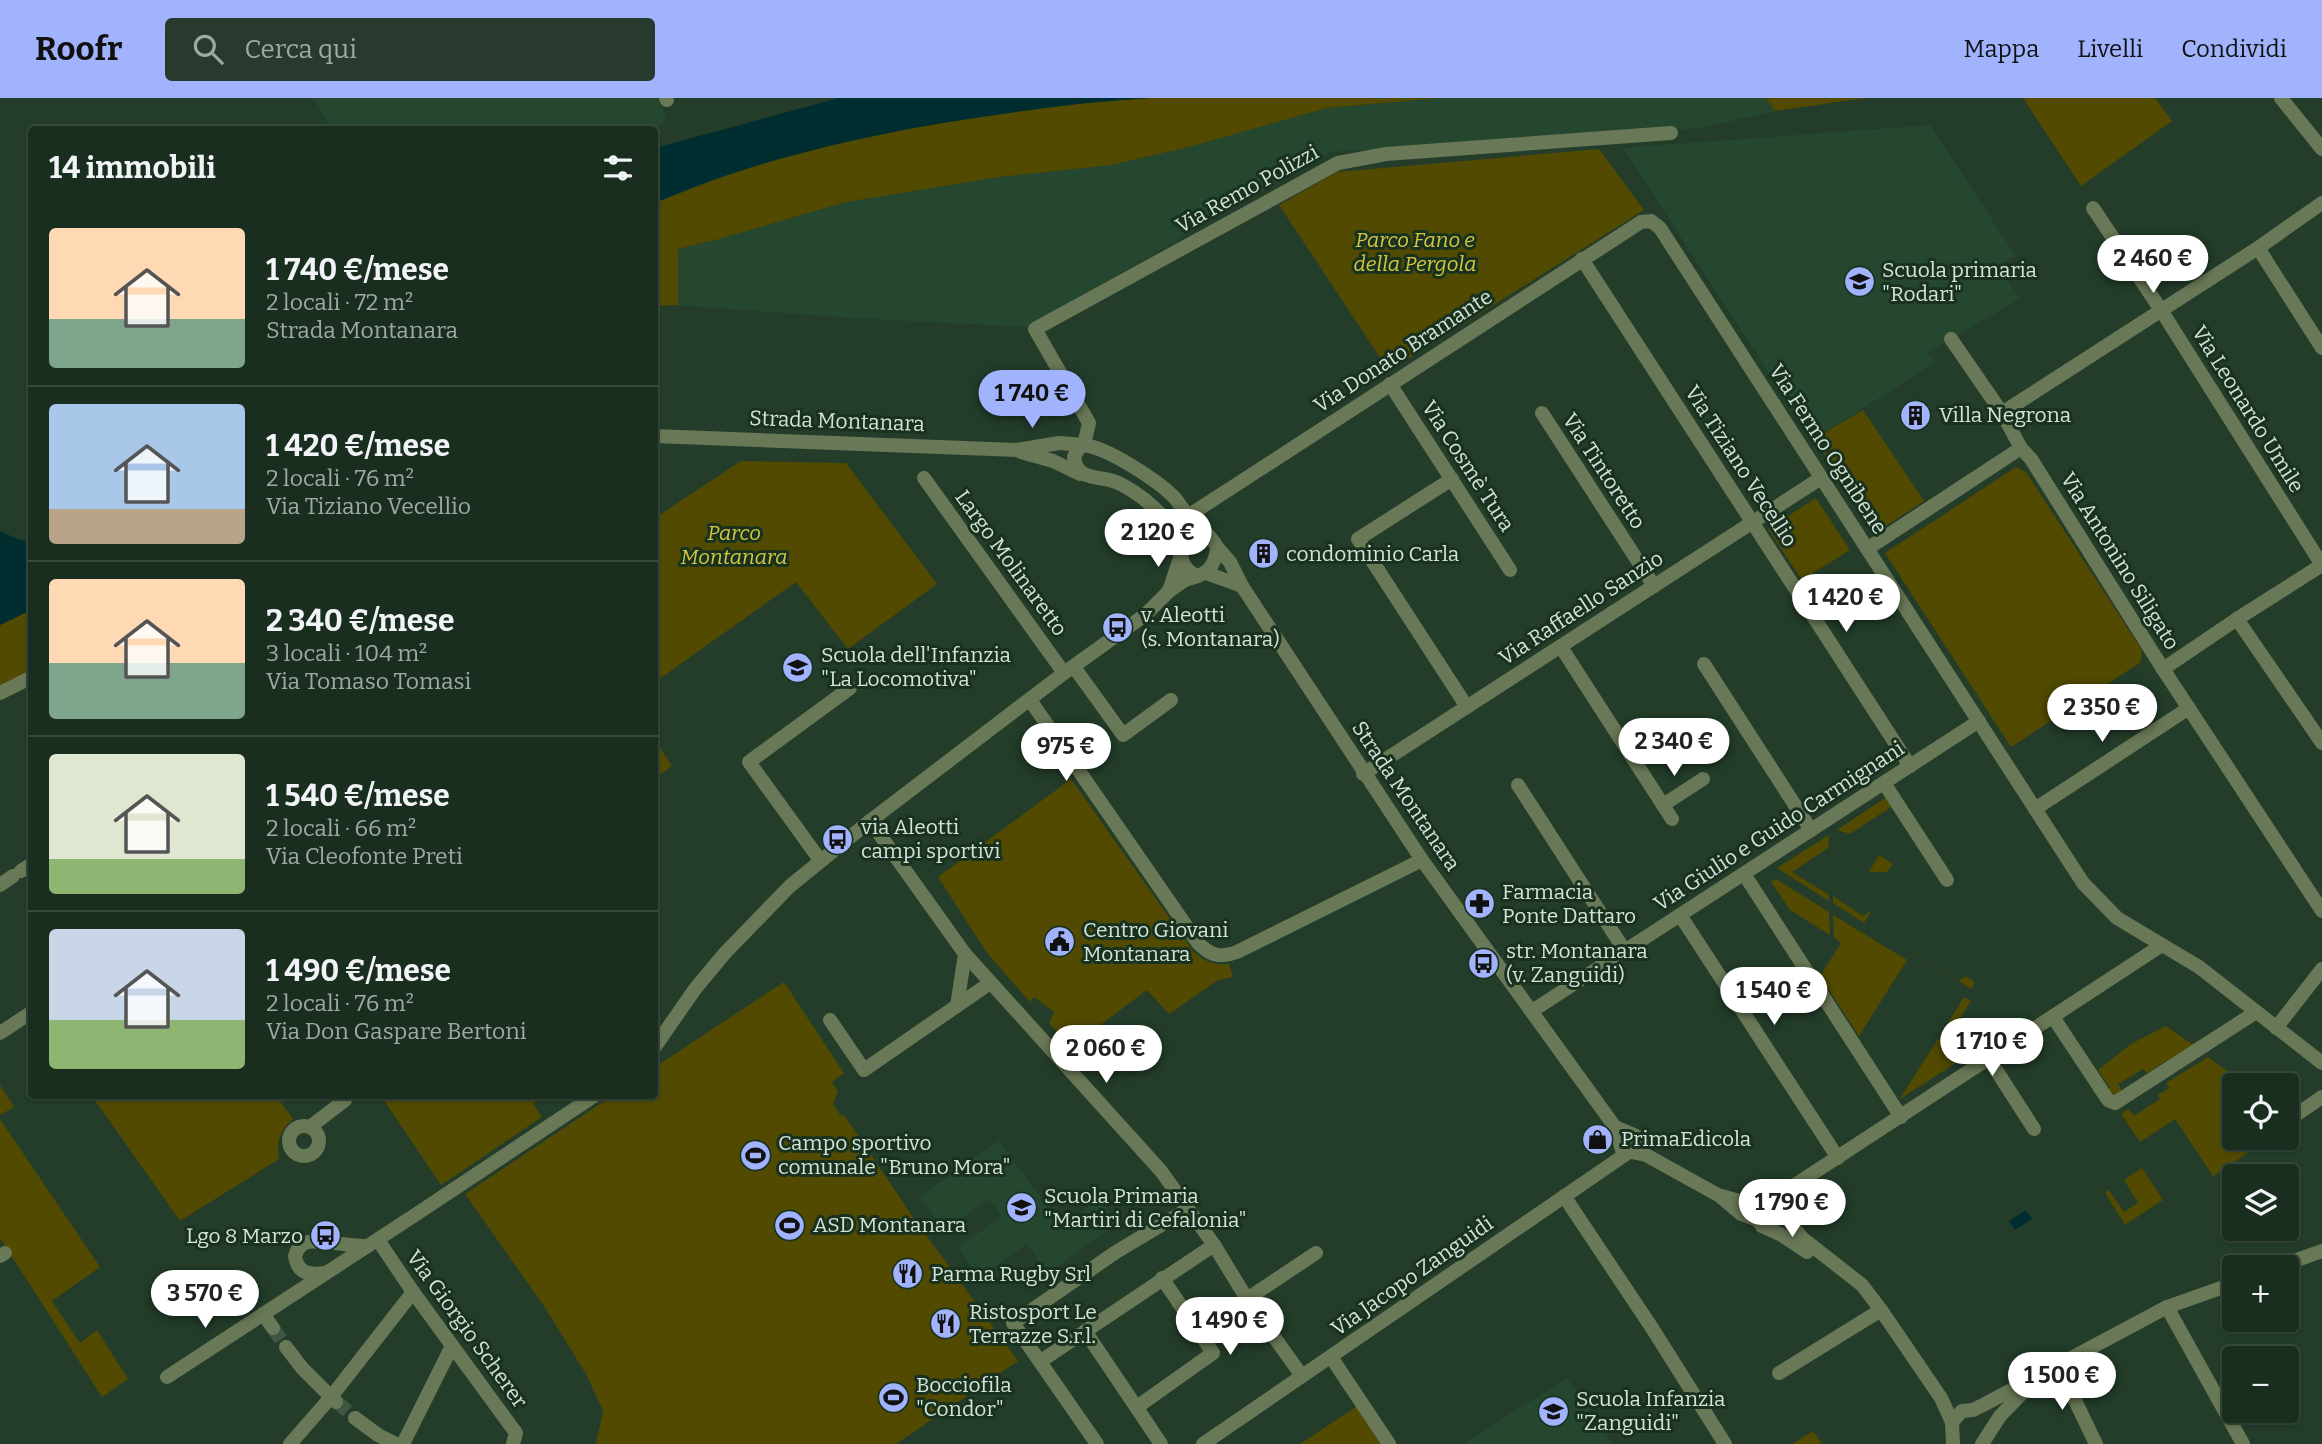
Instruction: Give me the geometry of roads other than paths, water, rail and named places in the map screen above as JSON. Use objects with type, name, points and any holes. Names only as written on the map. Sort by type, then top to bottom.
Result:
[{"type":"street","points":[[2281,98],[2322,149]]},
{"type":"street","name":"Via Remo Polizzi","points":[[1084,445],[1089,423],[1035,329],[1338,163],[1386,154],[1671,133]]},
{"type":"street","points":[[2001,413],[2258,248],[2322,203]]},
{"type":"street","name":"Via Leonardo Umile","points":[[2093,208],[2161,310],[2322,565]]},
{"type":"street","name":"Via Fermo Ognibene","points":[[1641,222],[1651,221],[1660,229],[2083,883],[2117,918],[2199,967],[2322,1063]]},
{"type":"street","name":"Via Donato Bramante","points":[[1188,516],[1641,222]]},
{"type":"street","points":[[2258,248],[2322,348]]},
{"type":"street","name":"Via Tiziano Vecellio","points":[[1583,259],[1910,766]]},
{"type":"street","name":"Via Antonino Siligato","points":[[1951,339],[2322,911]]},
{"type":"street","name":"Via Cosmè Tura","points":[[1390,384],[1510,570]]},
{"type":"street","name":"Via Tintoretto","points":[[1542,413],[1654,586]]},
{"type":"street","name":"Strada Montanara","points":[[658,436],[1017,450],[1053,444],[1084,445],[1108,453],[1153,480],[1175,498],[1230,562],[1242,586],[1363,774],[1422,860],[1628,1143],[1718,1195],[1741,1214],[1779,1204],[1802,1238],[1862,1285],[1941,1398],[1962,1414]]},
{"type":"street","points":[[1084,445],[1074,457],[1077,468],[1085,476]]},
{"type":"street","points":[[1867,550],[2021,448]]},
{"type":"street","name":"Strada Montanara","points":[[1017,450],[1053,461],[1085,476],[1117,482],[1162,514],[1175,532],[1184,567],[1242,586]]},
{"type":"street","name":"Largo Molinaretto","points":[[924,478],[1069,670],[1123,735],[1171,700]]},
{"type":"street","name":"Via Raffaello Sanzio","points":[[1363,774],[1821,478]]},
{"type":"street","points":[[1451,479],[1359,539],[1467,707]]},
{"type":"street","points":[[658,1042],[695,989],[725,953],[790,886],[870,821],[1145,614],[1169,591],[1185,580],[1202,574],[1213,564],[1217,547]]},
{"type":"street","points":[[1169,591],[1180,558]]},
{"type":"street","points":[[2163,669],[2322,565]]},
{"type":"street","points":[[2237,619],[2322,743]]},
{"type":"street","points":[[1560,646],[1672,819]]},
{"type":"street","points":[[1704,664],[1811,830]]},
{"type":"street","points":[[0,693],[28,679]]},
{"type":"street","points":[[820,860],[748,762],[850,688]]},
{"type":"street","points":[[1030,700],[1198,943],[1205,951],[1215,956],[1237,952],[1422,860]]},
{"type":"street","points":[[2035,808],[2189,708]]},
{"type":"street","name":"Via Giulio e Guido Carmignani","points":[[1532,1011],[1979,721]]},
{"type":"street","points":[[1663,805],[1703,779]]},
{"type":"street","points":[[1884,783],[1947,880]]},
{"type":"street","points":[[1518,785],[1625,951]]},
{"type":"street","points":[[870,821],[965,954],[1161,1171],[1302,1377]]},
{"type":"street","points":[[0,885],[22,871]]},
{"type":"street","points":[[1744,874],[1901,1117]]},
{"type":"street","points":[[1680,915],[1838,1158]]},
{"type":"street","points":[[1762,1210],[2162,945]]},
{"type":"street","points":[[957,1006],[965,954]]},
{"type":"street","points":[[2276,1028],[2322,969]]},
{"type":"street","points":[[830,1020],[864,1070],[990,983]]},
{"type":"street","points":[[2053,1017],[2112,1103],[2118,1102],[2256,1012]]},
{"type":"street","points":[[0,1033],[28,1015]]},
{"type":"street","points":[[1989,1059],[2034,1129]]},
{"type":"street","points":[[2299,1113],[2322,1097]]},
{"type":"street","points":[[310,1127],[344,1099]]},
{"type":"street","points":[[167,1377],[589,1099]]},
{"type":"street","name":"Via Jacopo Zanguidi","points":[[1203,1444],[1608,1165],[1628,1143]]},
{"type":"street","points":[[1771,1230],[1778,1228],[1786,1215],[1790,1197],[1802,1182]]},
{"type":"street","points":[[1564,1196],[1725,1444]]},
{"type":"street","points":[[1097,1444],[1013,1323],[1116,1252],[1188,1209]]},
{"type":"street","name":"Strada Montanara","points":[[1762,1210],[1762,1226],[1843,1269]]},
{"type":"street","points":[[327,1273],[311,1275],[302,1272],[296,1264],[295,1256],[302,1245],[314,1242],[354,1247],[373,1243]]},
{"type":"street","name":"Via Giorgio Scherer","points":[[373,1243],[413,1292],[516,1433],[513,1444]]},
{"type":"street","points":[[1041,1361],[1214,1245]]},
{"type":"street","points":[[2299,1259],[2322,1251]]},
{"type":"street","points":[[1247,1298],[1316,1253]]},
{"type":"street","points":[[1137,1406],[1213,1353],[1162,1278]]},
{"type":"street","points":[[1955,1442],[1951,1431],[1962,1414],[2036,1378],[2167,1307],[2222,1288]]},
{"type":"street","points":[[290,1444],[334,1400],[413,1292]]},
{"type":"street","points":[[2167,1307],[2243,1444]]},
{"type":"street","points":[[1779,1373],[1881,1310]]},
{"type":"street","points":[[263,1314],[273,1328]]},
{"type":"street","points":[[1085,1331],[1161,1444]]},
{"type":"street","points":[[403,1444],[452,1346]]},
{"type":"street","points":[[286,1347],[302,1368],[334,1400]]},
{"type":"street","points":[[1331,1357],[1389,1444]]},
{"type":"street","points":[[2058,1365],[2096,1444]]},
{"type":"street","points":[[1986,1438],[2000,1416],[2036,1378]]},
{"type":"street","points":[[1962,1414],[1983,1414],[1988,1422],[1986,1438]]},
{"type":"street","points":[[355,1418],[396,1444]]},
{"type":"water","points":[[839,98],[1150,98],[1021,111],[869,137],[760,165],[658,202],[658,147]]},
{"type":"water","points":[[0,531],[28,541],[28,611],[0,625]]},
{"type":"water","points":[[2026,1210],[2032,1219],[2015,1230],[2009,1221]]},
{"type":"tunnel","points":[[273,1328],[286,1347]]},
{"type":"tunnel","points":[[337,1402],[355,1418]]},
{"type":"place","name":"Scuola primaria \"Rodari\"","points":[[1859,282]]},
{"type":"place","name":"Villa Negrona","points":[[1916,415]]},
{"type":"place","name":"condominio Carla","points":[[1263,554]]},
{"type":"place","name":"v. Aleotti (s. Montanara)","points":[[1118,627]]},
{"type":"place","name":"Scuola dell'Infanzia \"La Locomotiva\"","points":[[798,667]]},
{"type":"place","name":"via Aleotti campi sportivi","points":[[838,839]]},
{"type":"place","name":"Farmacia Ponte Dattaro","points":[[1479,904]]},
{"type":"place","name":"Centro Giovani Montanara","points":[[1060,942]]},
{"type":"place","name":"str. Montanara (v. Zanguidi)","points":[[1483,963]]},
{"type":"place","name":"PrimaEdicola","points":[[1598,1139]]},
{"type":"place","name":"Campo sportivo comunale \"Bruno Mora\"","points":[[755,1155]]},
{"type":"place","name":"Scuola Primaria \"Martiri di Cefalonia\"","points":[[1021,1208]]},
{"type":"place","name":"ASD Montanara","points":[[790,1225]]},
{"type":"place","name":"Lgo 8 Marzo","points":[[326,1236]]},
{"type":"place","name":"Parma Rugby Srl","points":[[908,1274]]},
{"type":"place","name":"Ristosport Le Terrazze S.r.l.","points":[[946,1324]]},
{"type":"place","name":"Bocciofila \"Condor\"","points":[[893,1397]]},
{"type":"place","name":"Scuola Infanzia \"Zanguidi\"","points":[[1553,1411]]},
{"type":"park label","name":"Parco Fano e della Pergola","points":[[1415,252]]},
{"type":"park label","name":"Parco Montanara","points":[[734,545]]}]
